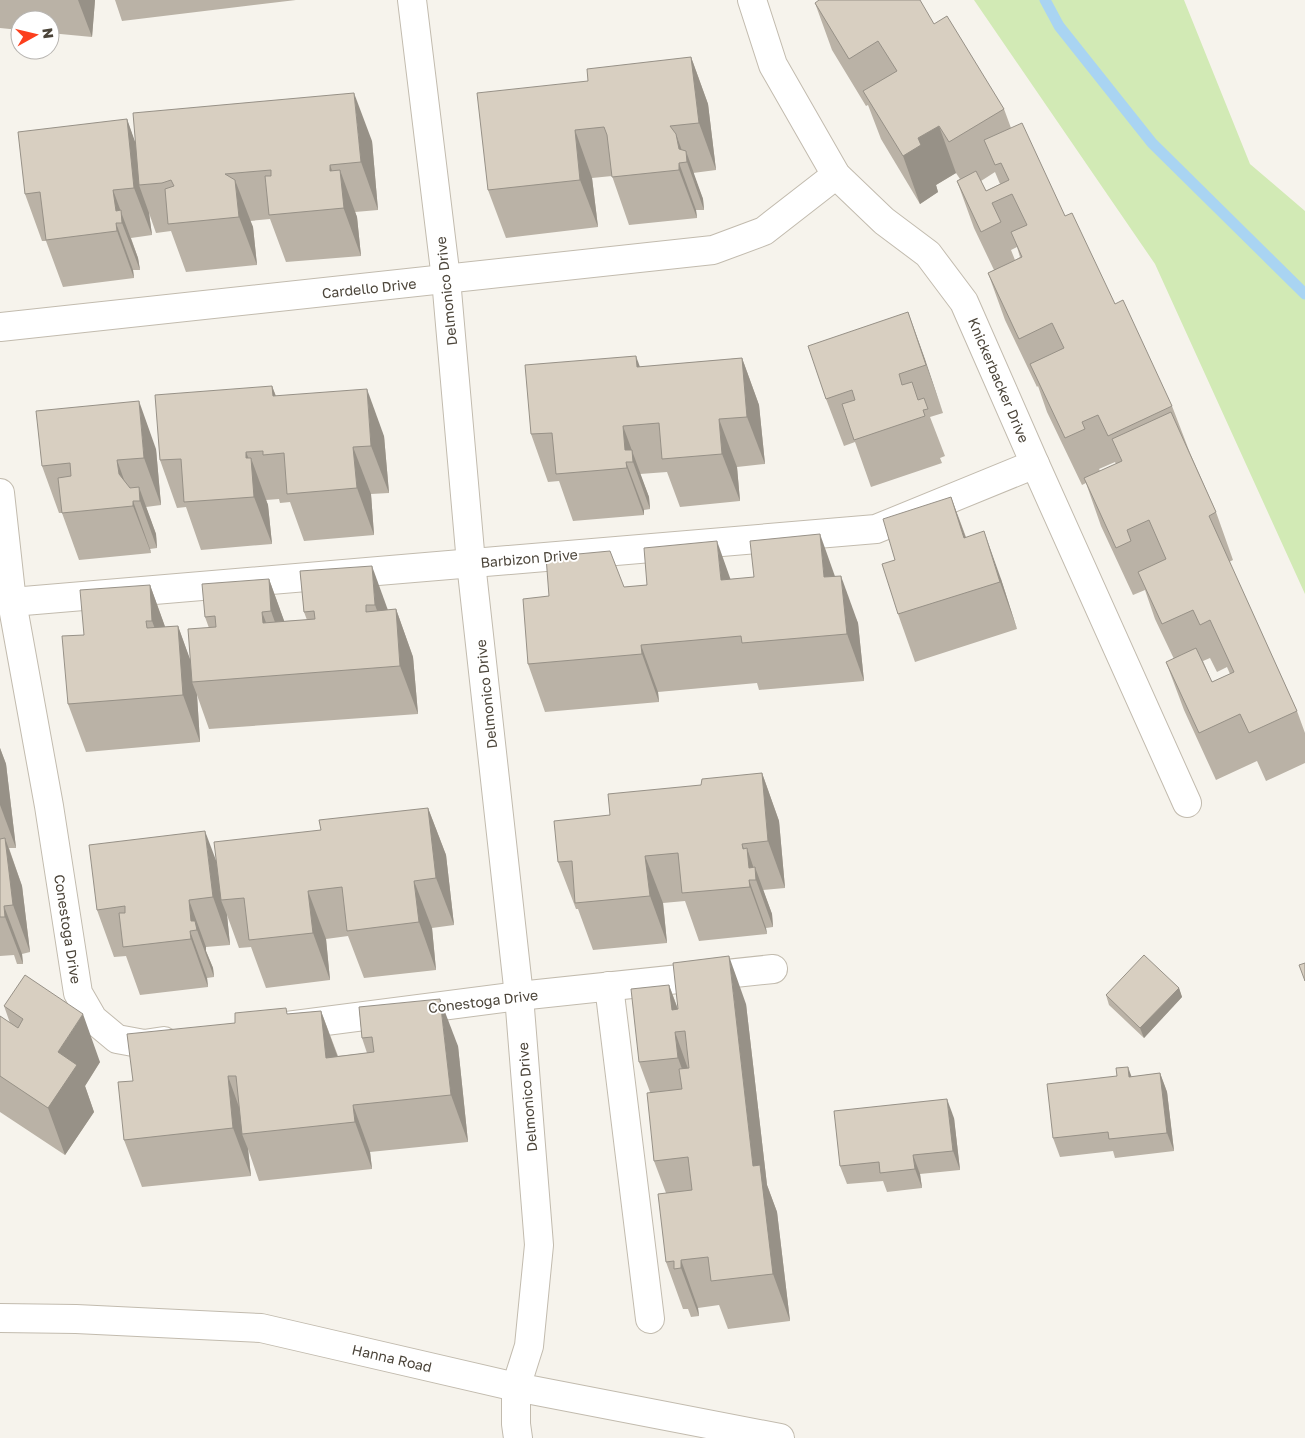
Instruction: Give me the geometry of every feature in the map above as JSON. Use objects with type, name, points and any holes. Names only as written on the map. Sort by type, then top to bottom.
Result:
[{"type":"street","name":"Delmonico Drive","points":[[412,0],[446,280],[471,563],[519,996],[539,1245],[528,1346],[516,1386],[518,1438]]},
{"type":"street","name":"Knickerbacker Drive","points":[[752,0],[773,65],[836,174],[884,221],[928,254],[964,302],[1187,803]]},
{"type":"street","name":"Cardello Drive","points":[[0,328],[712,250],[764,231],[836,174]]},
{"type":"street","name":"Barbizon Drive","points":[[12,602],[876,529],[1035,464]]},
{"type":"street","name":"Conestoga Drive","points":[[0,493],[12,602],[49,806],[78,993],[93,1019],[117,1039],[144,1044],[192,1038]]},
{"type":"street","name":"Conestoga Drive","points":[[261,1029],[519,996],[773,969]]},
{"type":"street","points":[[609,986],[650,1319]]},
{"type":"street","name":"Hanna Road","points":[[0,1318],[76,1319],[261,1328],[516,1386],[780,1438]]},
{"type":"green space","points":[[974,0],[1184,0],[1250,164],[1305,211],[1305,594],[1155,264]]},
{"type":"building","points":[[819,0],[920,0],[934,24],[947,16],[1004,109],[949,142],[939,126],[918,138],[921,145],[903,156],[863,91],[897,71],[878,41],[849,59],[815,3]]},
{"type":"building","points":[[691,57],[699,123],[670,126],[676,134],[679,149],[686,151],[687,162],[679,163],[679,170],[612,177],[607,135],[604,127],[575,130],[580,180],[488,190],[477,93],[588,81],[587,69]]},
{"type":"building","points":[[354,93],[361,162],[330,165],[330,171],[340,170],[344,208],[269,215],[265,176],[271,176],[271,170],[225,174],[235,180],[239,217],[168,224],[165,189],[174,186],[171,180],[162,183],[139,185],[133,113]]},
{"type":"building","points":[[127,119],[134,188],[113,190],[116,211],[121,210],[122,223],[116,223],[117,231],[46,240],[40,192],[25,194],[18,132]]},
{"type":"building","points":[[1022,123],[1065,216],[1072,213],[1115,304],[1123,300],[1172,406],[1108,436],[1098,415],[1082,422],[1085,429],[1065,438],[1030,364],[1064,348],[1052,323],[1019,339],[988,273],[1022,257],[1011,232],[1027,225],[1012,194],[992,203],[1001,222],[981,232],[957,181],[976,171],[986,191],[1009,180],[1001,163],[995,165],[984,140]]},
{"type":"building","points":[[908,312],[926,365],[899,374],[902,385],[912,382],[918,400],[924,398],[928,409],[923,410],[925,416],[854,440],[842,404],[855,400],[852,390],[826,399],[808,346]]},
{"type":"building","points":[[636,356],[637,367],[742,358],[747,417],[719,419],[722,454],[662,459],[659,423],[623,426],[625,450],[632,450],[633,462],[626,462],[627,468],[556,474],[552,433],[531,434],[525,365]]},
{"type":"building","points":[[272,386],[273,396],[367,389],[371,446],[353,447],[357,488],[287,494],[284,453],[263,455],[263,451],[246,452],[246,458],[251,458],[254,497],[184,502],[181,459],[160,460],[155,395]]},
{"type":"building","points":[[139,401],[144,458],[117,460],[119,474],[130,488],[139,487],[140,501],[133,501],[133,506],[62,513],[58,478],[71,476],[70,463],[42,466],[36,411]]},
{"type":"building","points":[[1171,412],[1216,512],[1209,516],[1297,711],[1249,733],[1240,714],[1199,733],[1166,662],[1196,648],[1212,682],[1234,672],[1210,620],[1200,625],[1193,610],[1162,624],[1138,572],[1166,559],[1149,520],[1127,530],[1131,541],[1116,548],[1084,478],[1122,461],[1112,439]]},
{"type":"building","points":[[951,497],[964,538],[984,531],[1000,582],[898,614],[882,564],[895,560],[883,519]]},
{"type":"building","points":[[820,534],[824,577],[841,576],[847,634],[742,643],[741,636],[641,645],[642,654],[528,664],[523,599],[549,596],[546,557],[610,551],[624,587],[647,585],[644,548],[717,541],[721,580],[754,577],[750,541]]},
{"type":"building","points":[[372,566],[375,605],[366,605],[366,612],[396,609],[400,666],[192,682],[188,629],[216,627],[215,616],[205,617],[202,584],[269,579],[271,611],[262,612],[263,623],[315,619],[314,611],[304,612],[300,571]]},
{"type":"building","points":[[150,585],[152,621],[146,621],[147,628],[178,626],[183,695],[68,704],[62,636],[84,635],[80,590]]},
{"type":"building","points":[[762,773],[768,841],[742,844],[743,849],[747,848],[749,868],[755,867],[756,880],[749,880],[750,887],[682,893],[678,853],[645,856],[650,896],[575,903],[572,861],[558,862],[554,821],[610,815],[608,794],[701,785],[702,779]]},
{"type":"building","points":[[428,808],[436,878],[414,881],[419,922],[347,931],[342,887],[308,891],[313,933],[249,940],[244,898],[221,900],[214,842],[321,830],[319,820]]},
{"type":"building","points":[[205,831],[213,897],[189,900],[191,921],[195,921],[197,930],[190,931],[191,939],[123,947],[119,913],[125,913],[125,906],[97,910],[89,845]]},
{"type":"building","points":[[5,838],[13,905],[4,906],[5,917],[0,917],[0,839]]},
{"type":"building","points":[[1144,955],[1179,988],[1140,1028],[1106,995]]},
{"type":"building","points":[[729,956],[753,1166],[760,1165],[773,1274],[711,1281],[708,1257],[681,1260],[681,1268],[674,1269],[674,1261],[666,1262],[658,1194],[692,1190],[688,1157],[654,1161],[647,1093],[682,1089],[679,1069],[689,1068],[685,1031],[675,1032],[678,1058],[639,1062],[631,989],[669,985],[672,1010],[678,1009],[673,963]]},
{"type":"building","points":[[1305,963],[1305,981],[1299,965]]},
{"type":"building","points":[[25,975],[83,1014],[58,1052],[77,1065],[48,1108],[0,1076],[0,1016],[18,1028],[23,1019],[4,1006]]},
{"type":"building","points":[[440,999],[451,1095],[353,1105],[355,1122],[242,1134],[236,1076],[228,1076],[233,1128],[124,1140],[118,1082],[133,1081],[127,1034],[235,1023],[235,1013],[286,1008],[287,1014],[321,1011],[326,1058],[374,1052],[372,1037],[362,1038],[359,1007]]},
{"type":"building","points":[[1128,1067],[1129,1077],[1160,1073],[1167,1133],[1109,1139],[1108,1132],[1053,1138],[1047,1084],[1117,1076],[1116,1068]]},
{"type":"building","points":[[947,1099],[953,1151],[913,1155],[915,1169],[880,1173],[879,1162],[840,1166],[834,1111]]},
{"type":"waterway","points":[[1045,0],[1059,26],[1152,143],[1305,294]]}]
